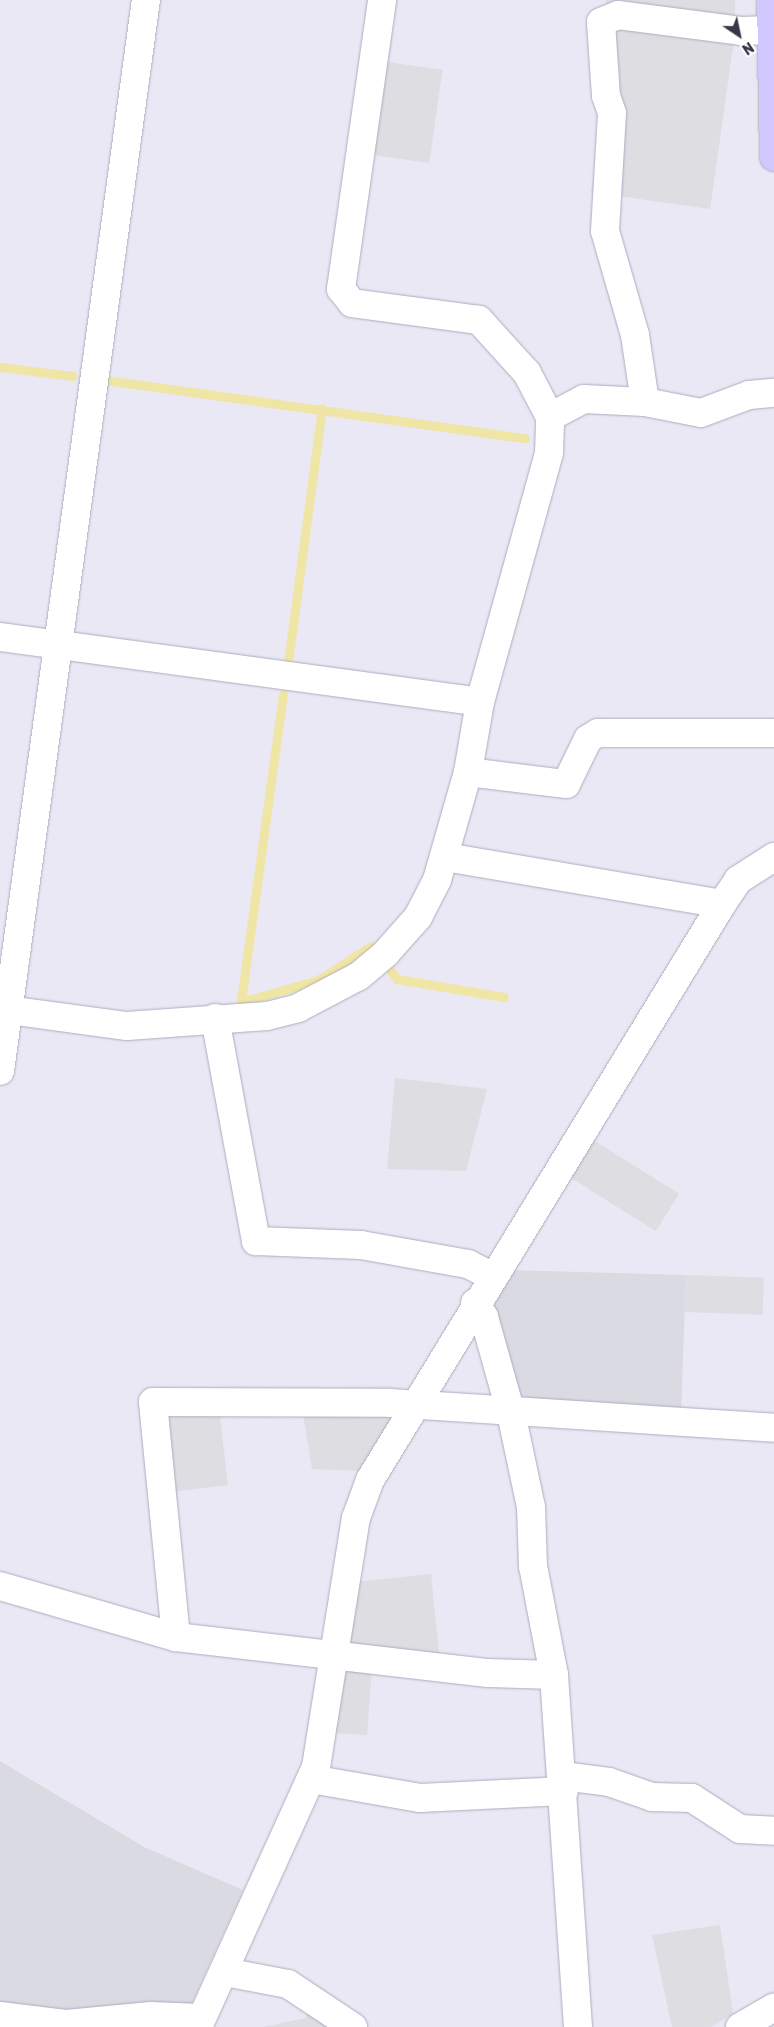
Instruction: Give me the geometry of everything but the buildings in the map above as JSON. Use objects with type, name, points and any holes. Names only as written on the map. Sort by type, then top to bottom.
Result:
[{"type":"main road","points":[[771,0],[774,157]]},
{"type":"street","points":[[0,1071],[54,645],[146,0]]},
{"type":"street","points":[[8,1010],[127,1026],[215,1018],[268,1016],[298,1008],[358,976],[418,917],[445,857],[468,772],[480,702],[549,453],[550,417],[527,373],[479,320],[352,303],[341,289],[382,0]]},
{"type":"street","points":[[645,402],[634,335],[605,231],[612,113],[606,96],[601,22],[618,15],[741,31],[771,30]]},
{"type":"street","points":[[550,417],[584,399],[645,402],[701,413],[749,395],[774,393]]},
{"type":"street","points":[[0,637],[480,702]]},
{"type":"street","points":[[468,772],[566,784],[588,738],[598,733],[774,732]]},
{"type":"street","points":[[445,857],[722,904]]},
{"type":"street","points":[[0,2016],[66,2024],[152,2016],[200,2022],[225,1972],[311,1780],[334,1658],[356,1518],[370,1480],[412,1406],[722,904],[738,880],[774,857]]},
{"type":"street","points":[[215,1018],[256,1241],[362,1245],[468,1264],[492,1276]]},
{"type":"street","points":[[476,1303],[484,1316],[511,1413],[531,1507],[532,1566],[554,1675],[564,1783],[578,2027]]},
{"type":"street","points":[[176,1637],[153,1402],[412,1406],[774,1428]]},
{"type":"street","points":[[0,1586],[176,1637],[334,1658],[554,1675]]},
{"type":"street","points":[[311,1780],[420,1798],[564,1783],[609,1782],[652,1797],[692,1798],[740,1829],[774,1831]]},
{"type":"street","points":[[225,1972],[288,1984],[353,2027]]},
{"type":"street","points":[[740,2027],[774,2007]]},
{"type":"shaded area","points":[[606,0],[735,0],[735,21],[606,3]]},
{"type":"shaded area","points":[[615,24],[734,41],[710,209],[591,192]]},
{"type":"shaded area","points":[[387,62],[442,70],[429,163],[374,155]]},
{"type":"shaded area","points":[[395,1078],[487,1089],[466,1171],[387,1169]]},
{"type":"shaded area","points":[[590,1138],[679,1194],[656,1231],[567,1175]]},
{"type":"shaded area","points":[[506,1270],[686,1275],[681,1414],[515,1404],[485,1305]]},
{"type":"shaded area","points":[[686,1275],[764,1278],[763,1315],[685,1312]]},
{"type":"shaded area","points":[[180,1405],[219,1407],[228,1485],[170,1492],[162,1423]]},
{"type":"shaded area","points":[[302,1407],[395,1417],[362,1471],[312,1469]]},
{"type":"shaded area","points":[[431,1574],[440,1662],[345,1653],[355,1582]]},
{"type":"shaded area","points":[[343,1665],[372,1667],[367,1735],[333,1733]]},
{"type":"shaded area","points":[[0,1761],[144,1847],[243,1890],[191,2005],[67,2016],[0,2008]]},
{"type":"shaded area","points":[[720,1925],[733,2013],[711,2027],[672,2027],[652,1935]]},
{"type":"shaded area","points":[[306,2006],[342,2027],[263,2027],[306,2018]]},
{"type":"waterway","points":[[0,367],[72,376]]},
{"type":"waterway","points":[[105,380],[525,438]]},
{"type":"waterway","points":[[288,662],[322,408]]},
{"type":"waterway","points":[[283,694],[241,1002],[318,980],[371,946]]},
{"type":"waterway","points":[[388,967],[397,979],[503,997]]}]
